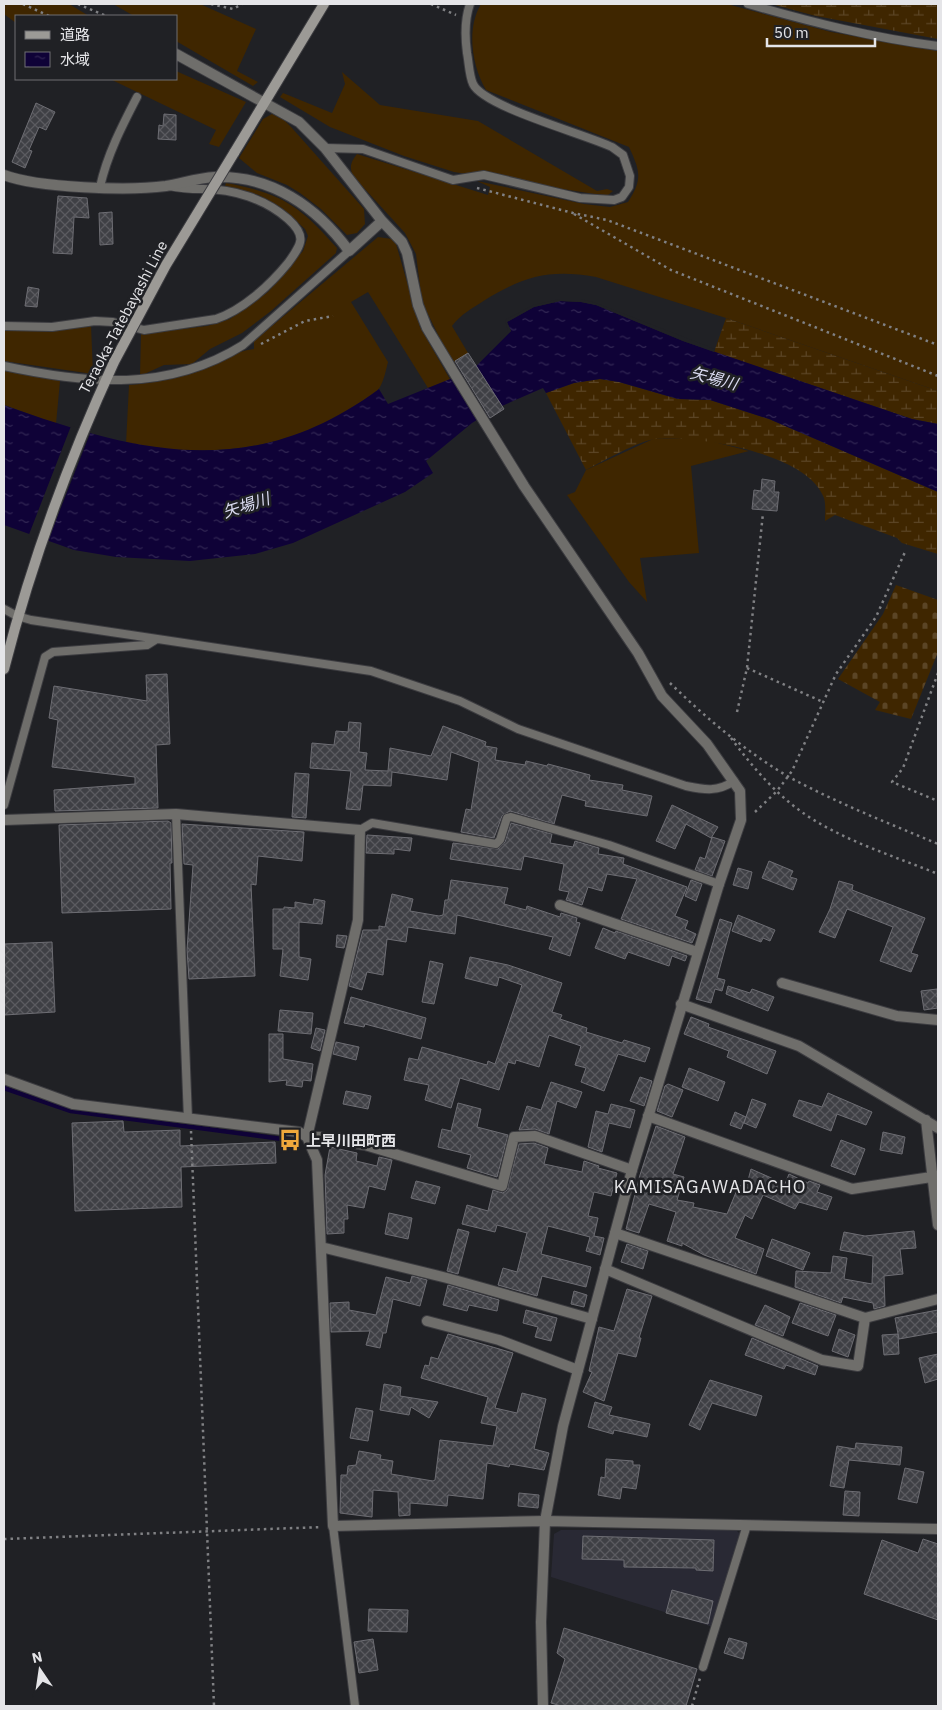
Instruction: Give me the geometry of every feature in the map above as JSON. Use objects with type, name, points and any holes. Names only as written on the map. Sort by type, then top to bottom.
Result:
[{"type":"main road","name":"Teraoka-Tatebayashi Line","points":[[4,669],[22,596],[57,495],[96,400],[114,362],[166,265],[324,4]]},
{"type":"street","points":[[178,55],[266,97],[299,122],[325,148],[382,221],[402,242],[418,305],[427,328],[453,372],[524,486],[638,653],[662,696],[708,744],[740,791],[742,814],[697,952],[632,1170],[563,1426],[545,1521],[541,1622],[543,1706]]},
{"type":"street","points":[[4,175],[21,180],[100,187],[143,188],[167,186],[215,177],[256,181],[291,196],[309,208],[327,224],[349,251],[382,221]]},
{"type":"street","points":[[4,820],[176,814],[360,830],[358,920],[306,1137]]},
{"type":"street","points":[[560,905],[697,952]]},
{"type":"street","points":[[782,983],[896,1016],[938,1020]]},
{"type":"street","points":[[681,1004],[800,1046],[938,1128]]},
{"type":"street","points":[[4,1079],[73,1104],[188,1120],[299,1132],[306,1137],[313,1147],[317,1160],[333,1526],[545,1521],[938,1529]]},
{"type":"street","points":[[648,1116],[852,1189],[936,1176]]},
{"type":"street","points":[[926,1120],[936,1176],[938,1225]]},
{"type":"street","points":[[306,1137],[319,1137],[365,1145],[502,1186],[514,1137],[535,1136],[632,1170]]},
{"type":"street","points":[[614,1233],[865,1318],[938,1299]]},
{"type":"street","points":[[321,1247],[447,1278],[592,1319]]},
{"type":"street","points":[[605,1269],[822,1360],[858,1366],[865,1318]]},
{"type":"street","points":[[427,1321],[498,1340],[578,1370]]},
{"type":"lane","points":[[325,148],[362,149],[453,180],[484,175],[580,198],[614,200],[622,198],[629,187],[630,176],[623,155],[612,147],[499,104],[480,92],[473,84],[466,49],[467,19],[470,4]]},
{"type":"lane","points":[[748,4],[824,26],[904,42],[938,46]]},
{"type":"lane","points":[[100,187],[104,170],[117,138],[137,97]]},
{"type":"lane","points":[[4,326],[52,327],[95,321],[113,322],[144,330],[216,319],[226,316],[267,286],[299,246],[301,235],[296,226],[280,212],[255,198],[204,189],[185,190],[167,186]]},
{"type":"lane","points":[[4,366],[61,376],[106,380],[130,381],[169,376],[215,360],[243,345],[349,251]]},
{"type":"lane","points":[[4,609],[17,616],[155,640],[371,671],[460,701],[518,729],[686,786],[705,790],[723,788],[734,781]]},
{"type":"lane","points":[[4,805],[45,656],[53,652],[147,645],[155,640]]},
{"type":"lane","points":[[176,814],[188,1120]]},
{"type":"lane","points":[[360,830],[372,824],[496,844],[500,840],[507,818],[511,817],[609,845],[719,884]]},
{"type":"lane","points":[[703,1666],[747,1525]]},
{"type":"lane","points":[[333,1526],[355,1706]]},
{"type":"path","points":[[23,4],[47,15]]},
{"type":"path","points":[[78,4],[104,15]]},
{"type":"path","points":[[211,4],[233,9],[242,4]]},
{"type":"path","points":[[431,4],[467,19]]},
{"type":"path","points":[[453,180],[488,192],[606,220],[938,345]]},
{"type":"path","points":[[573,213],[672,270],[938,376]]},
{"type":"path","points":[[243,345],[250,346],[268,342],[300,323],[333,316]]},
{"type":"path","points":[[737,712],[747,668],[764,513]]},
{"type":"path","points":[[755,812],[777,791],[789,776],[806,743],[836,674],[876,617],[905,552]]},
{"type":"path","points":[[747,668],[823,702]]},
{"type":"path","points":[[938,673],[903,768],[892,782],[938,801]]},
{"type":"path","points":[[672,685],[728,735],[789,776],[861,812],[938,844]]},
{"type":"path","points":[[728,735],[757,772],[800,811],[839,833],[938,874]]},
{"type":"path","points":[[188,1120],[191,1128],[214,1706]]},
{"type":"path","points":[[4,1539],[333,1526]]},
{"type":"path","points":[[692,1706],[703,1666]]},
{"type":"shaded area","points":[[561,1530],[736,1530],[743,1537],[716,1628],[551,1577],[554,1534]]},
{"type":"green space","points":[[4,4],[69,4],[87,15],[15,15],[15,22],[4,14]]},
{"type":"green space","points":[[113,4],[200,4],[256,29],[237,71],[258,82],[253,86],[178,42],[178,15],[132,15]]},
{"type":"green space","points":[[481,4],[727,4],[831,32],[938,51],[938,391],[726,318],[596,277],[565,274],[538,276],[512,285],[463,315],[452,326],[468,353],[452,363],[422,302],[416,254],[405,233],[353,176],[351,164],[357,154],[488,195],[490,187],[477,181],[584,204],[610,207],[628,202],[638,181],[636,162],[629,147],[486,90],[474,59],[472,36],[476,14]]},
{"type":"green space","points":[[771,4],[938,4],[938,39],[816,16]]},
{"type":"green space","points":[[178,72],[246,102],[219,147],[209,144],[216,130],[112,80],[178,80]]},
{"type":"green space","points":[[342,72],[380,105],[478,121],[597,191],[607,189],[613,191],[608,195],[601,195],[454,172],[404,156],[330,127],[280,97],[283,93],[332,113],[345,84]]},
{"type":"green space","points":[[272,114],[284,120],[292,128],[364,209],[365,224],[357,233],[347,235],[321,209],[300,193],[287,185],[257,173],[239,158],[263,119]]},
{"type":"green space","points":[[226,183],[262,191],[289,204],[324,234],[337,248],[336,253],[271,311],[242,333],[210,349],[192,364],[164,365],[140,376],[141,334],[207,326],[230,319],[268,292],[303,251],[308,236],[305,229],[282,208],[259,195],[225,186]]},
{"type":"green space","points":[[378,237],[392,239],[396,244],[420,327],[451,381],[428,388],[368,292],[351,302],[388,362],[384,378],[375,393],[326,422],[299,434],[243,448],[185,450],[126,444],[129,385],[155,382],[180,376],[197,371],[239,352],[254,349],[254,341]]},
{"type":"green space","points":[[726,318],[938,391],[938,424],[912,419],[714,352]]},
{"type":"green space","points":[[91,325],[93,374],[4,361],[4,329],[32,331]]},
{"type":"green space","points":[[4,368],[60,381],[56,424],[4,405]]},
{"type":"green space","points":[[600,379],[619,382],[678,399],[710,400],[769,419],[938,492],[938,554],[902,543],[897,538],[835,515],[825,521],[824,498],[814,482],[797,469],[749,450],[697,440],[656,439],[631,447],[586,470],[546,393],[574,383]]},
{"type":"green space","points":[[699,438],[749,451],[691,466],[699,553],[640,558],[647,602],[629,582],[567,495],[575,492],[586,470],[653,439]]},
{"type":"green space","points":[[896,585],[938,600],[938,652],[911,719],[875,710],[880,702],[838,679],[883,614]]},
{"type":"water","name":"矢場川","points":[[560,301],[596,305],[683,341],[912,419],[938,424],[938,492],[769,419],[710,400],[678,399],[619,382],[600,379],[574,383],[546,393],[543,388],[502,406],[476,366],[511,331],[507,322],[534,307]]},
{"type":"water","name":"矢場川","points":[[460,375],[485,415],[472,423],[426,461],[433,473],[405,492],[293,543],[255,554],[190,561],[116,557],[74,550],[4,525],[4,405],[102,436],[149,446],[195,450],[241,448],[286,438],[332,418],[379,389],[388,404]]},
{"type":"pier","points":[[560,299],[581,299],[596,303],[715,349],[714,352],[596,305],[560,301],[534,307],[507,322],[511,331],[476,366],[475,364],[508,331],[505,320],[533,305]]},
{"type":"pier","points":[[71,426],[91,431],[47,543],[28,537]]},
{"type":"building","points":[[36,103],[55,112],[46,130],[39,127],[29,150],[32,151],[25,168],[12,162]]},
{"type":"building","points":[[164,114],[176,115],[176,140],[158,139],[159,125],[163,126]]},
{"type":"building","points":[[58,196],[87,198],[89,218],[74,217],[72,254],[53,253]]},
{"type":"building","points":[[112,212],[113,244],[100,245],[99,213]]},
{"type":"building","points":[[28,287],[39,289],[37,307],[25,306]]},
{"type":"building","points":[[468,353],[504,409],[490,418],[455,361]]},
{"type":"building","points":[[762,479],[775,481],[774,492],[779,492],[777,511],[752,509],[754,490],[761,491]]},
{"type":"building","points":[[167,674],[170,744],[156,745],[158,808],[55,811],[54,790],[135,784],[135,777],[52,767],[58,720],[49,718],[54,686],[147,701],[146,675]]},
{"type":"building","points":[[349,722],[361,723],[359,752],[367,753],[365,770],[388,771],[390,748],[431,756],[443,726],[486,742],[485,746],[497,748],[495,760],[525,765],[526,761],[547,766],[548,764],[590,775],[589,780],[623,785],[622,790],[652,796],[647,816],[585,806],[586,801],[562,795],[554,824],[510,811],[502,816],[494,838],[461,832],[466,809],[471,810],[479,762],[451,752],[447,780],[392,772],[391,786],[363,785],[360,810],[346,809],[351,771],[310,768],[312,743],[334,745],[336,731],[348,732]]},
{"type":"building","points":[[295,773],[309,774],[306,818],[292,817]]},
{"type":"building","points":[[672,805],[718,827],[711,838],[686,824],[675,849],[656,841]]},
{"type":"building","points":[[168,821],[171,823],[171,909],[62,913],[59,825]]},
{"type":"building","points":[[511,823],[552,834],[550,843],[573,847],[575,841],[599,848],[598,854],[624,858],[623,864],[687,887],[675,916],[688,921],[685,929],[696,934],[692,943],[621,919],[637,879],[607,874],[602,891],[588,887],[582,905],[566,900],[569,892],[559,890],[564,864],[524,856],[521,870],[450,859],[453,843],[498,849],[505,842]]},
{"type":"building","points":[[182,824],[304,832],[302,861],[258,856],[256,885],[251,884],[255,976],[189,979],[187,950],[193,865],[184,864]]},
{"type":"building","points":[[367,835],[412,838],[410,851],[394,849],[394,854],[366,853]]},
{"type":"building","points":[[712,837],[725,841],[712,876],[695,870],[700,857],[705,859]]},
{"type":"building","points":[[769,861],[793,871],[790,877],[797,879],[793,890],[762,878]]},
{"type":"building","points":[[738,868],[752,872],[748,889],[733,885]]},
{"type":"building","points":[[451,880],[508,888],[504,904],[526,910],[527,906],[560,917],[561,913],[577,918],[576,922],[580,923],[570,956],[549,949],[553,937],[457,915],[455,934],[408,927],[406,942],[387,939],[383,975],[367,972],[362,990],[349,986],[363,930],[379,930],[379,926],[385,927],[392,894],[413,899],[410,911],[439,916],[443,915],[445,900],[448,900]]},
{"type":"building","points":[[691,880],[702,884],[696,901],[685,896]]},
{"type":"building","points":[[839,881],[853,885],[852,890],[925,918],[911,953],[918,955],[911,972],[880,961],[893,927],[847,909],[835,938],[819,932],[830,909]]},
{"type":"building","points":[[314,899],[325,901],[322,924],[299,922],[299,957],[311,959],[308,980],[280,976],[283,949],[273,949],[273,909],[295,908],[295,902],[313,905]]},
{"type":"building","points":[[738,915],[775,930],[770,941],[763,938],[761,942],[732,931]]},
{"type":"building","points":[[720,919],[732,923],[717,978],[725,980],[722,991],[715,989],[711,1003],[696,999]]},
{"type":"building","points":[[603,928],[687,956],[685,961],[672,956],[669,966],[628,952],[625,959],[595,948]]},
{"type":"building","points":[[337,935],[347,936],[344,948],[336,947]]},
{"type":"building","points":[[52,942],[55,1012],[4,1015],[4,944]]},
{"type":"building","points":[[470,957],[508,965],[562,983],[552,1012],[562,1015],[560,1019],[587,1028],[586,1032],[622,1043],[624,1040],[650,1048],[645,1062],[618,1054],[604,1091],[581,1082],[586,1068],[575,1065],[581,1046],[549,1035],[539,1067],[516,1060],[515,1064],[508,1062],[499,1090],[460,1078],[451,1108],[425,1100],[429,1085],[404,1080],[409,1058],[418,1060],[422,1047],[487,1065],[488,1061],[495,1064],[522,985],[499,977],[497,986],[465,978]]},
{"type":"building","points":[[430,961],[443,964],[434,1004],[422,1002]]},
{"type":"building","points":[[728,986],[750,993],[752,989],[774,997],[768,1011],[726,994]]},
{"type":"building","points":[[937,989],[938,1008],[924,1010],[921,991]]},
{"type":"building","points":[[351,997],[426,1018],[421,1039],[365,1024],[364,1027],[344,1023]]},
{"type":"building","points":[[280,1010],[313,1013],[311,1034],[278,1031]]},
{"type":"building","points":[[691,1017],[709,1024],[708,1027],[776,1051],[767,1074],[727,1057],[729,1051],[684,1034]]},
{"type":"building","points":[[316,1028],[325,1030],[320,1051],[311,1048]]},
{"type":"building","points":[[269,1034],[283,1034],[283,1059],[313,1064],[311,1081],[303,1080],[302,1087],[286,1085],[287,1080],[269,1082]]},
{"type":"building","points":[[336,1042],[359,1047],[356,1060],[333,1054]]},
{"type":"building","points":[[689,1068],[725,1082],[718,1101],[682,1087]]},
{"type":"building","points":[[640,1077],[652,1081],[644,1106],[630,1101]]},
{"type":"building","points":[[551,1082],[582,1092],[576,1108],[557,1101],[549,1134],[535,1129],[519,1130],[527,1106],[541,1110]]},
{"type":"building","points":[[668,1084],[683,1090],[672,1117],[657,1111],[665,1086]]},
{"type":"building","points":[[346,1091],[371,1096],[368,1109],[343,1104]]},
{"type":"building","points":[[828,1093],[872,1112],[866,1125],[837,1114],[831,1131],[793,1116],[799,1100],[822,1107]]},
{"type":"building","points":[[752,1099],[766,1104],[756,1128],[744,1123]]},
{"type":"building","points":[[458,1103],[481,1109],[477,1127],[508,1135],[497,1177],[467,1168],[471,1155],[438,1147],[442,1129],[451,1131]]},
{"type":"building","points":[[611,1104],[635,1110],[630,1128],[609,1123],[602,1152],[588,1147],[596,1111],[608,1114]]},
{"type":"building","points":[[735,1112],[746,1117],[741,1129],[730,1125]]},
{"type":"building","points":[[123,1121],[124,1132],[180,1130],[180,1146],[275,1142],[276,1163],[181,1167],[182,1207],[75,1211],[72,1123]]},
{"type":"building","points":[[656,1126],[685,1137],[673,1174],[684,1177],[677,1200],[694,1203],[693,1207],[727,1214],[739,1185],[746,1188],[751,1169],[785,1184],[789,1174],[808,1183],[809,1181],[820,1185],[817,1192],[832,1197],[827,1210],[799,1202],[795,1209],[763,1195],[752,1219],[745,1215],[735,1238],[764,1249],[756,1274],[704,1255],[682,1243],[682,1246],[667,1241],[676,1212],[649,1204],[639,1233],[626,1229],[640,1175]]},
{"type":"building","points":[[883,1132],[905,1137],[902,1154],[880,1150]]},
{"type":"building","points":[[841,1140],[865,1149],[855,1175],[831,1166]]},
{"type":"building","points":[[534,1143],[548,1148],[544,1164],[582,1172],[584,1161],[599,1166],[598,1168],[617,1173],[611,1196],[594,1192],[588,1216],[598,1218],[594,1236],[604,1238],[600,1255],[586,1251],[590,1237],[548,1226],[541,1254],[591,1267],[586,1287],[542,1276],[537,1296],[498,1285],[503,1268],[517,1272],[527,1233],[497,1225],[495,1232],[462,1224],[467,1205],[488,1211],[493,1190],[503,1193],[507,1190],[519,1144]]},
{"type":"building","points":[[330,1147],[357,1153],[356,1161],[377,1166],[379,1157],[392,1160],[385,1190],[369,1186],[364,1208],[347,1205],[348,1219],[344,1219],[344,1233],[327,1234],[325,1175]]},
{"type":"building","points":[[416,1181],[440,1187],[435,1204],[411,1198]]},
{"type":"building","points":[[389,1213],[412,1218],[408,1239],[385,1234]]},
{"type":"building","points":[[458,1229],[469,1232],[458,1274],[447,1271]]},
{"type":"building","points":[[914,1231],[916,1248],[900,1249],[903,1274],[884,1276],[885,1306],[874,1309],[873,1303],[843,1297],[841,1303],[795,1287],[796,1271],[831,1273],[833,1256],[847,1258],[844,1279],[872,1284],[873,1256],[840,1250],[844,1232],[865,1236]]},
{"type":"building","points":[[772,1239],[810,1253],[803,1270],[766,1256]]},
{"type":"building","points":[[627,1244],[648,1251],[643,1269],[621,1262]]},
{"type":"building","points":[[412,1276],[427,1280],[420,1306],[393,1299],[386,1333],[383,1333],[380,1348],[366,1345],[370,1331],[331,1332],[330,1303],[349,1302],[349,1310],[376,1315],[386,1277],[410,1283]]},
{"type":"building","points":[[448,1285],[499,1300],[497,1311],[469,1305],[467,1311],[443,1305]]},
{"type":"building","points":[[627,1289],[652,1296],[639,1338],[641,1338],[636,1357],[618,1353],[604,1401],[583,1392],[592,1372],[589,1371],[599,1327],[614,1331]]},
{"type":"building","points":[[574,1291],[587,1295],[584,1307],[571,1304]]},
{"type":"building","points":[[800,1303],[836,1315],[828,1336],[792,1323]]},
{"type":"building","points":[[765,1305],[790,1317],[783,1336],[755,1325]]},
{"type":"building","points":[[526,1310],[557,1318],[551,1341],[535,1337],[538,1327],[523,1323]]},
{"type":"building","points":[[938,1310],[938,1332],[899,1339],[895,1318]]},
{"type":"building","points":[[839,1329],[855,1335],[848,1357],[832,1351]]},
{"type":"building","points":[[448,1334],[513,1353],[495,1408],[517,1413],[522,1393],[546,1399],[534,1449],[549,1453],[544,1470],[510,1464],[509,1467],[487,1463],[483,1499],[448,1495],[447,1506],[410,1503],[410,1515],[399,1516],[398,1492],[373,1490],[372,1517],[340,1513],[341,1475],[347,1475],[348,1466],[356,1465],[359,1451],[381,1455],[380,1459],[393,1461],[391,1474],[433,1481],[435,1480],[440,1440],[493,1446],[497,1426],[481,1423],[488,1397],[421,1378],[425,1365],[429,1366],[431,1357],[438,1359]]},
{"type":"building","points":[[898,1334],[899,1354],[884,1355],[882,1335]]},
{"type":"building","points":[[752,1338],[818,1366],[815,1375],[786,1365],[784,1369],[745,1355]]},
{"type":"building","points":[[938,1354],[938,1379],[925,1383],[919,1358]]},
{"type":"building","points":[[710,1380],[762,1396],[756,1416],[712,1403],[700,1430],[689,1425]]},
{"type":"building","points":[[384,1384],[401,1387],[400,1396],[438,1402],[429,1418],[411,1407],[409,1415],[380,1410]]},
{"type":"building","points":[[595,1402],[612,1407],[609,1415],[650,1424],[647,1437],[614,1430],[613,1434],[588,1427]]},
{"type":"building","points":[[356,1408],[373,1411],[368,1441],[350,1438]]},
{"type":"building","points":[[856,1443],[902,1447],[900,1465],[849,1460],[844,1488],[830,1486],[837,1446],[855,1449]]},
{"type":"building","points":[[606,1459],[633,1461],[633,1465],[640,1465],[636,1489],[622,1487],[620,1499],[598,1495],[601,1477],[605,1478]]},
{"type":"building","points":[[905,1468],[924,1472],[917,1503],[898,1499]]},
{"type":"building","points":[[845,1491],[860,1492],[859,1516],[843,1515]]},
{"type":"building","points":[[519,1493],[539,1495],[538,1508],[518,1506]]},
{"type":"building","points":[[583,1536],[714,1540],[713,1571],[696,1570],[696,1568],[624,1567],[624,1560],[582,1559]]},
{"type":"building","points":[[923,1539],[938,1544],[938,1620],[864,1594],[882,1540],[918,1553]]},
{"type":"building","points":[[672,1590],[713,1601],[708,1624],[666,1613]]},
{"type":"building","points":[[369,1609],[408,1610],[407,1632],[368,1631]]},
{"type":"building","points":[[564,1628],[697,1669],[686,1706],[561,1706],[551,1703],[565,1659],[557,1653]]},
{"type":"building","points":[[729,1638],[747,1643],[743,1659],[724,1653]]},
{"type":"building","points":[[373,1639],[378,1670],[359,1673],[354,1642]]},
{"type":"waterway","points":[[4,1088],[71,1111],[297,1141]]},
{"type":"place","name":"上早川田町西","points":[[290,1140]]},
{"type":"district","name":"KAMISAGAWADACHO","points":[[710,1186]]}]
